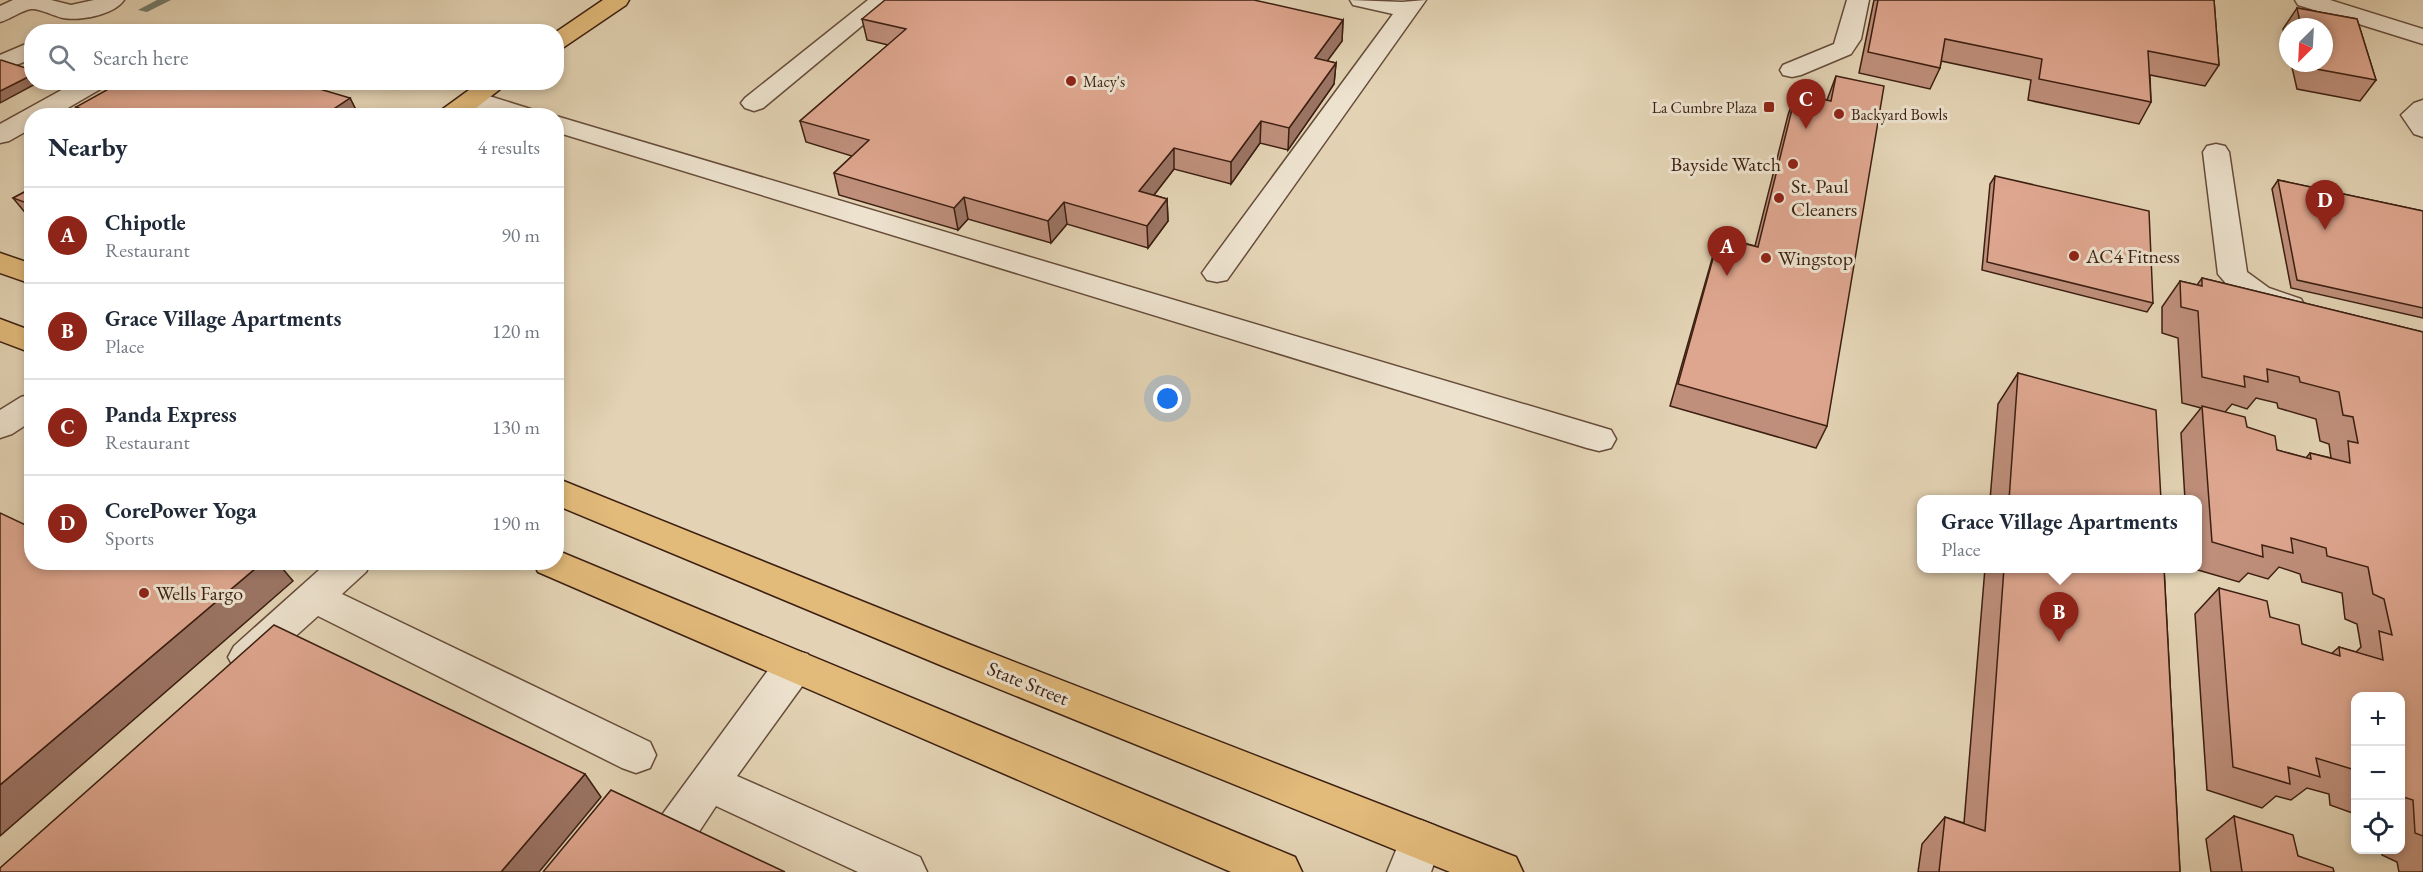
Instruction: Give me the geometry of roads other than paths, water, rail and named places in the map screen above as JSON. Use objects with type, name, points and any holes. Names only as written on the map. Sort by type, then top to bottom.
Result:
[{"type":"main road","points":[[564,37],[618,0]]},
{"type":"main road","points":[[460,108],[486,90]]},
{"type":"main road","points":[[0,262],[24,272]]},
{"type":"main road","points":[[0,329],[24,340]]},
{"type":"main road","name":"State Street","points":[[564,494],[969,660],[1415,856],[1501,872]]},
{"type":"main road","points":[[564,568],[1280,872]]},
{"type":"street","points":[[0,15],[30,0],[70,14],[94,9],[113,0]]},
{"type":"street","points":[[754,104],[882,0]]},
{"type":"street","points":[[1361,0],[1412,5]]},
{"type":"street","points":[[1792,70],[1843,49],[1849,39],[1858,0]]},
{"type":"street","points":[[2306,0],[2423,37]]},
{"type":"street","points":[[1217,273],[1412,5]]},
{"type":"street","points":[[0,64],[24,52]]},
{"type":"street","points":[[48,108],[80,90]]},
{"type":"street","points":[[473,99],[502,108]]},
{"type":"street","points":[[2423,108],[2414,115],[2423,129]]},
{"type":"street","points":[[0,135],[24,121]]},
{"type":"street","points":[[564,126],[1599,439]]},
{"type":"street","points":[[2216,152],[2234,274],[2243,287],[2275,303],[2320,313]]},
{"type":"street","points":[[0,426],[24,410]]},
{"type":"street","points":[[219,682],[344,570]]},
{"type":"street","points":[[314,597],[636,754]]},
{"type":"street","points":[[674,833],[794,666]]},
{"type":"street","points":[[708,783],[904,872]]},
{"type":"waterway","points":[[143,10],[166,0]]},
{"type":"place","name":"Macy's","points":[[1071,81]]},
{"type":"place","name":"La Cumbre Plaza","points":[[1769,107]]},
{"type":"place","name":"Backyard Bowls","points":[[1839,114]]},
{"type":"place","name":"Panda Express","points":[[1806,129]]},
{"type":"place","name":"Bayside Watch","points":[[1793,164]]},
{"type":"place","name":"St. Paul Cleaners","points":[[1779,198]]},
{"type":"place","name":"CorePower Yoga","points":[[2325,230]]},
{"type":"place","name":"AC4 Fitness","points":[[2074,256]]},
{"type":"place","name":"Wingstop","points":[[1766,258]]},
{"type":"place","name":"Chipotle","points":[[1727,276]]},
{"type":"place","name":"Wells Fargo","points":[[144,593]]},
{"type":"place","name":"Grace Village Apartments","points":[[2059,642]]}]
